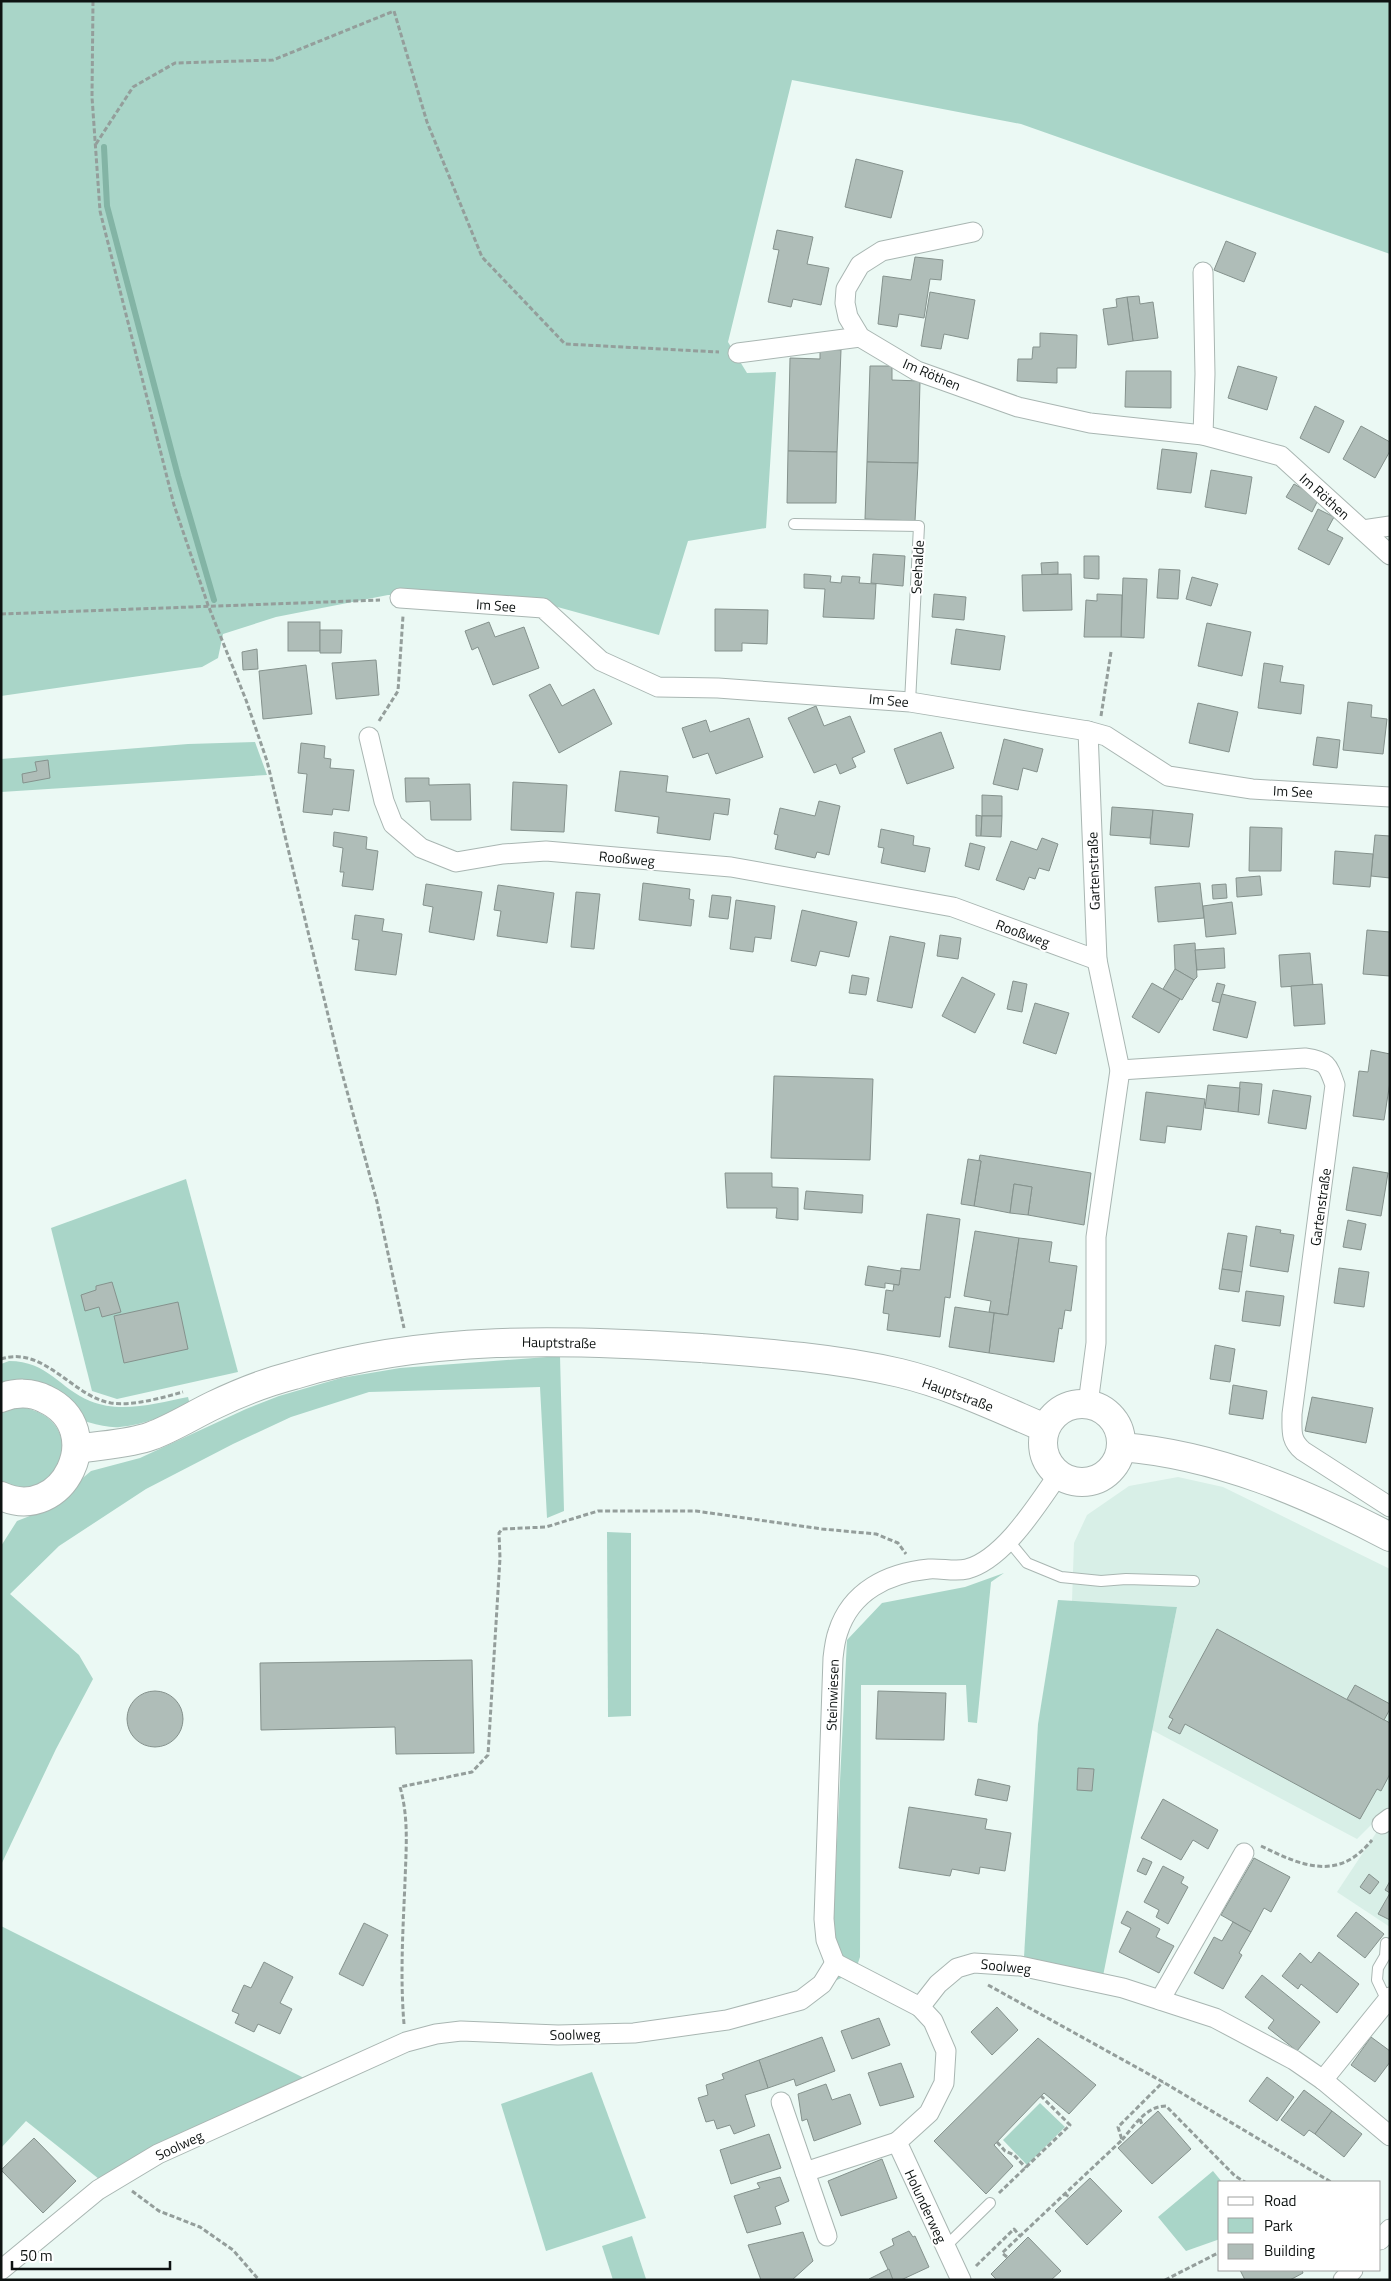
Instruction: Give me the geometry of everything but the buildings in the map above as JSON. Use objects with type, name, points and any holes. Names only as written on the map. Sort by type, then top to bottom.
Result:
[{"type":"main road","name":"Hauptstraße","points":[[77,1449],[150,1436],[217,1404],[293,1375],[361,1359],[409,1351],[522,1341],[641,1344],[756,1352],[837,1362],[900,1373],[958,1392],[1046,1428]]},
{"type":"main road","points":[[1,1398],[21,1393],[38,1395],[54,1403],[67,1415],[75,1431],[77,1449],[74,1465],[67,1478],[56,1490],[42,1498],[3,1503]]},
{"type":"main road","points":[[1075,1404],[1088,1404],[1103,1410],[1115,1422],[1120,1432],[1122,1448],[1114,1467],[1105,1476],[1094,1481],[1082,1483],[1069,1481],[1058,1475],[1045,1458],[1042,1448],[1046,1428],[1052,1416],[1063,1408],[1075,1404]]},
{"type":"main road","points":[[1122,1448],[1176,1454],[1234,1470],[1340,1511],[1390,1537]]},
{"type":"street","name":"Im Röthen","points":[[973,232],[882,251],[860,265],[846,289],[848,317],[860,337],[917,371],[1018,407],[1090,423],[1203,435],[1281,456],[1390,555]]},
{"type":"street","points":[[1203,272],[1205,374],[1203,435]]},
{"type":"street","points":[[738,352],[860,337]]},
{"type":"street","name":"Im Röthen","points":[[1363,530],[1390,526]]},
{"type":"street","name":"Im See","points":[[402,599],[543,608],[601,661],[658,687],[718,688],[910,702],[1093,732],[1106,736],[1168,776],[1252,789],[1390,796]]},
{"type":"street","name":"Gartenstraße","points":[[1088,1404],[1096,1343],[1096,1237],[1120,1070],[1097,960],[1093,732]]},
{"type":"street","name":"Rooßweg","points":[[369,737],[384,801],[393,824],[421,848],[456,862],[503,854],[546,851],[731,867],[953,907],[1097,960]]},
{"type":"street","name":"Gartenstraße","points":[[1120,1070],[1305,1058],[1319,1060],[1329,1067],[1335,1085],[1292,1414],[1291,1437],[1295,1445],[1303,1451],[1390,1507]]},
{"type":"street","name":"Steinwiesen","points":[[835,1963],[826,1940],[824,1919],[833,1658],[838,1631],[850,1608],[864,1591],[884,1579],[907,1572],[929,1569],[967,1569],[995,1554],[1009,1541],[1058,1475]]},
{"type":"street","points":[[1160,2000],[1244,1853]]},
{"type":"street","points":[[805,2172],[896,2142],[929,2113],[944,2083],[946,2051],[933,2021],[920,2007],[835,1963]]},
{"type":"street","name":"Soolweg","points":[[1,2270],[98,2190],[158,2154],[406,2042],[436,2034],[461,2031],[558,2035],[634,2033],[720,2022],[801,2000],[822,1984],[835,1963]]},
{"type":"street","name":"Soolweg","points":[[920,2007],[938,1984],[957,1968],[974,1963],[1020,1966],[1123,1988],[1215,2018],[1294,2060],[1323,2080],[1390,2136]]},
{"type":"street","points":[[1323,2080],[1388,1999]]},
{"type":"street","points":[[782,2102],[827,2236]]},
{"type":"street","name":"Holunderweg","points":[[896,2142],[946,2246],[956,2277]]},
{"type":"street","points":[[1381,2239],[1390,2229]]},
{"type":"street","points":[[1342,2280],[1352,2271]]},
{"type":"lane","name":"Seehalde","points":[[794,524],[919,526],[910,702]]},
{"type":"lane","points":[[1009,1541],[1027,1563],[1062,1577],[1101,1580],[1194,1581]]},
{"type":"lane","points":[[1386,1942],[1385,1956],[1378,1968],[1377,1980],[1388,1999]]},
{"type":"lane","points":[[946,2246],[990,2202]]},
{"type":"path","points":[[93,1],[92,97],[100,211],[174,505],[208,605],[243,692],[267,761],[341,1069],[377,1202],[409,1351]]},
{"type":"path","points":[[95,144],[133,88],[175,63],[273,60],[394,11],[427,122],[482,257],[565,344],[738,352]]},
{"type":"path","points":[[1,614],[402,599],[398,691],[369,737]]},
{"type":"path","points":[[1093,732],[1111,652]]},
{"type":"path","points":[[1,1359],[16,1356],[38,1362],[93,1398],[111,1403],[126,1404],[186,1392]]},
{"type":"path","points":[[406,2042],[402,1984],[407,1837],[406,1806],[400,1787],[472,1772],[488,1755],[500,1558],[499,1533],[502,1529],[546,1527],[598,1511],[696,1511],[876,1534],[898,1543],[907,1555],[907,1572]]},
{"type":"path","points":[[1244,1853],[1252,1842],[1294,1862],[1321,1868],[1345,1862],[1357,1856],[1387,1820]]},
{"type":"path","points":[[957,1968],[1163,2082],[1330,2181]]},
{"type":"path","points":[[1122,2140],[1118,2127],[1163,2082]]},
{"type":"path","points":[[990,2202],[1070,2125],[1041,2096]]},
{"type":"path","points":[[1007,2257],[1002,2252],[1122,2140],[1140,2118],[1156,2106],[1166,2106],[1235,2176],[1243,2181]]},
{"type":"path","points":[[1140,2118],[1142,2125]]},
{"type":"path","points":[[996,2142],[1005,2151],[1014,2155],[1026,2168]]},
{"type":"path","points":[[118,2177],[136,2195],[159,2211],[200,2227],[233,2250],[259,2280]]},
{"type":"path","points":[[1064,2194],[1070,2197]]},
{"type":"path","points":[[956,2277],[1014,2229],[1020,2236]]},
{"type":"path","points":[[1165,2280],[1218,2253]]},
{"type":"shaded area","points":[[1178,1477],[1223,1487],[1390,1569],[1390,1806],[1357,1839],[1152,1730],[1177,1607],[1072,1601],[1074,1543],[1087,1515],[1129,1486]]},
{"type":"shaded area","points":[[1382,1824],[1390,1830],[1390,1927],[1337,1892]]},
{"type":"green space","points":[[1,1],[1390,1],[1390,254],[1021,124],[792,80],[728,342],[747,373],[776,372],[766,528],[688,541],[659,635],[543,603],[388,595],[276,617],[223,634],[218,658],[202,667],[1,696]]},
{"type":"green space","points":[[255,742],[267,775],[1,792],[1,759],[188,744]]},
{"type":"green space","points":[[186,1179],[238,1372],[117,1399],[92,1391],[51,1228]]},
{"type":"green space","points":[[560,1356],[564,1511],[547,1518],[540,1387],[369,1392],[291,1417],[233,1444],[146,1489],[59,1546],[10,1594],[79,1655],[93,1679],[56,1749],[1,1865],[1,1546],[17,1521],[45,1510],[91,1471],[140,1458],[246,1409],[279,1396],[341,1378],[400,1368]]},
{"type":"green space","points":[[9,1361],[22,1362],[44,1370],[70,1390],[102,1405],[114,1407],[139,1406],[188,1397],[190,1405],[138,1424],[107,1427],[60,1412],[1,1384],[1,1364]]},
{"type":"green space","points":[[18,1407],[35,1411],[50,1420],[60,1433],[62,1442],[61,1458],[56,1472],[31,1490],[1,1486],[1,1412]]},
{"type":"green space","points":[[607,1532],[631,1533],[631,1716],[608,1717]]},
{"type":"green space","points":[[1004,1573],[991,1582],[977,1723],[968,1722],[966,1685],[861,1685],[860,1957],[855,1972],[830,1983],[847,1640],[882,1603],[965,1587]]},
{"type":"green space","points":[[1058,1600],[1177,1607],[1103,1976],[1024,1957],[1038,1724]]},
{"type":"green space","points":[[1,1926],[304,2078],[156,2146],[99,2179],[26,2121],[1,2148]]},
{"type":"green space","points":[[592,2072],[646,2218],[546,2251],[501,2104]]},
{"type":"green space","points":[[1040,2103],[1065,2127],[1027,2165],[1003,2140]]},
{"type":"green space","points":[[1213,2171],[1221,2181],[1218,2181],[1218,2240],[1186,2251],[1158,2217]]},
{"type":"green space","points":[[632,2236],[646,2279],[613,2280],[602,2246]]},
{"type":"waterway","points":[[104,147],[107,206],[178,476],[214,600]]}]
